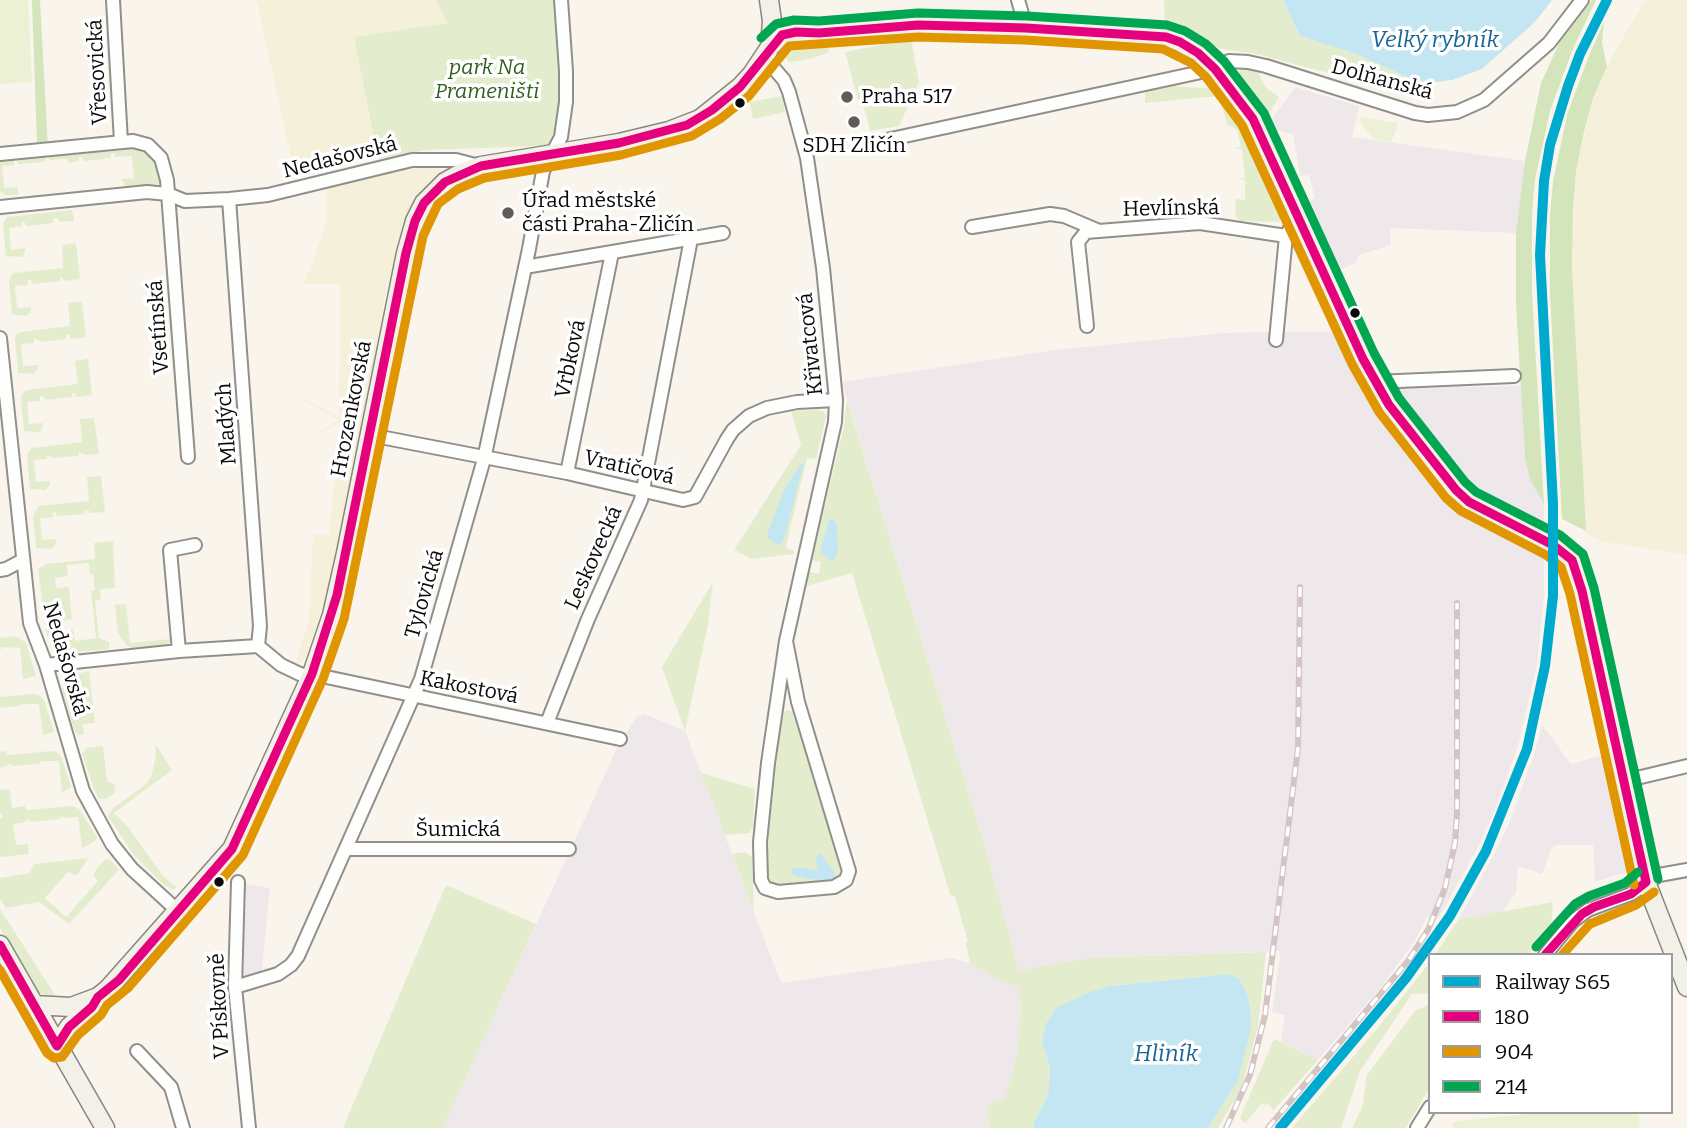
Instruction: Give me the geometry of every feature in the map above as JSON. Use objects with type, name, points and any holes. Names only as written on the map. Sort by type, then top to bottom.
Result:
[{"type":"street","name":"Vřesovická","points":[[113,0],[121,142]]},
{"type":"street","name":"Tylovická","points":[[235,987],[269,977],[291,965],[306,942],[421,679],[484,459],[543,171],[561,137],[566,102],[561,0]]},
{"type":"street","points":[[769,0],[772,21],[770,47]]},
{"type":"street","points":[[1018,0],[1026,28]]},
{"type":"street","name":"Dolňanská","points":[[877,142],[1215,69],[1229,61],[1248,61],[1415,113],[1428,115],[1457,112],[1484,100],[1549,43],[1582,0]]},
{"type":"street","points":[[770,47],[782,34],[796,32],[819,33],[918,25],[1026,28],[1166,37],[1198,53],[1215,69],[1253,118],[1375,382],[1405,427],[1465,498],[1553,545],[1572,560],[1582,591],[1646,882],[1687,987]]},
{"type":"street","name":"Hrozenkovská","points":[[58,1046],[69,1027],[119,980],[232,849],[312,674],[337,595],[415,222],[429,196],[445,182],[481,166],[641,138],[687,125],[712,110],[740,87],[770,47]]},
{"type":"street","name":"Křivatcová","points":[[770,47],[771,65],[784,80],[789,92],[807,158],[836,400],[835,422],[786,642],[775,703],[760,861],[762,884],[769,890],[778,892],[838,886],[846,880],[849,871],[798,702],[786,642]]},
{"type":"street","points":[[0,154],[138,141],[156,150],[163,163],[168,194]]},
{"type":"street","name":"Nedašovská","points":[[0,207],[147,192],[168,194],[185,201],[229,200],[268,195],[412,160],[456,160],[481,166]]},
{"type":"street","name":"Vsetínská","points":[[168,194],[188,457]]},
{"type":"street","name":"Mladých","points":[[229,200],[260,626],[258,646]]},
{"type":"street","name":"Hevlínská","points":[[972,227],[1050,214],[1073,219],[1097,230]]},
{"type":"street","points":[[1276,340],[1286,236],[1297,215]]},
{"type":"street","name":"Hevlínská","points":[[1087,326],[1078,242],[1086,232],[1200,223],[1286,236]]},
{"type":"street","points":[[525,267],[723,233]]},
{"type":"street","name":"Leskovecká","points":[[547,723],[588,619],[640,500],[691,239]]},
{"type":"street","name":"Vrbková","points":[[567,473],[612,253]]},
{"type":"street","name":"Nedašovská","points":[[0,338],[30,624],[46,665],[83,791],[112,844],[124,860],[179,912]]},
{"type":"street","points":[[1375,382],[1514,376]]},
{"type":"street","name":"Vratičová","points":[[370,435],[567,473],[680,500],[693,498],[727,439],[749,416],[776,405],[836,400]]},
{"type":"street","points":[[179,651],[170,550],[195,545]]},
{"type":"street","points":[[0,570],[23,559]]},
{"type":"street","points":[[46,665],[258,646],[293,672],[312,674]]},
{"type":"street","name":"Kakostová","points":[[312,674],[620,739]]},
{"type":"street","points":[[775,703],[798,702]]},
{"type":"street","points":[[1624,781],[1687,766]]},
{"type":"street","name":"Šumická","points":[[346,849],[569,849]]},
{"type":"street","points":[[1547,953],[1582,914],[1631,894],[1660,875],[1687,870]]},
{"type":"street","name":"V Pískovně","points":[[238,882],[235,987],[249,1128]]},
{"type":"street","points":[[0,946],[105,1128]]},
{"type":"street","points":[[34,1005],[68,1008],[93,1002]]},
{"type":"street","points":[[137,1051],[171,1087],[183,1128]]},
{"type":"street","points":[[1417,1128],[1428,1110]]},
{"type":"shaded area","points":[[254,0],[436,0],[449,23],[354,37],[375,147],[294,172],[258,6]]},
{"type":"shaded area","points":[[1645,0],[1687,0],[1687,555],[1604,542],[1586,534],[1572,270],[1576,171],[1593,98],[1614,53]]},
{"type":"shaded area","points":[[1295,87],[1359,106],[1352,137],[1525,161],[1516,233],[1390,228],[1391,245],[1359,255],[1356,263],[1335,272],[1303,205],[1315,198],[1309,175],[1300,176],[1293,134],[1274,130],[1270,121]]},
{"type":"shaded area","points":[[411,167],[441,169],[441,174],[427,184],[410,207],[387,286],[357,457],[328,590],[305,659],[296,665],[309,622],[313,535],[329,534],[340,429],[339,423],[305,441],[339,420],[303,400],[339,417],[340,284],[304,284],[327,222],[326,187]]},
{"type":"shaded area","points":[[1270,332],[1270,340],[1283,340],[1283,332],[1340,332],[1367,389],[1458,514],[1544,551],[1544,596],[1537,664],[1518,746],[1494,812],[1438,919],[1427,917],[1414,942],[1380,988],[1318,1060],[1281,1042],[1285,1015],[1272,1012],[1279,951],[1088,958],[1019,972],[981,833],[842,382],[1055,350],[1223,333]]},
{"type":"shaded area","points":[[1521,386],[1525,457],[1530,480],[1544,504],[1544,533],[1488,505],[1463,489],[1388,391],[1397,388]]},
{"type":"shaded area","points":[[644,714],[685,731],[781,983],[952,958],[970,963],[990,976],[1018,987],[1021,1004],[1017,1054],[1005,1099],[987,1113],[990,1128],[443,1128],[617,748],[636,717]]},
{"type":"shaded area","points":[[1542,725],[1571,764],[1611,753],[1631,870],[1595,882],[1593,845],[1557,845],[1552,847],[1542,874],[1518,866],[1516,893],[1502,912],[1458,920],[1511,819]]},
{"type":"shaded area","points":[[246,884],[270,888],[261,975],[242,976]]},
{"type":"green space","points":[[0,0],[28,0],[32,82],[0,84]]},
{"type":"green space","points":[[32,0],[40,0],[48,148],[35,151],[37,144]]},
{"type":"green space","name":"park Na Prameništi","points":[[436,0],[556,0],[562,92],[556,134],[553,134],[549,144],[426,150],[378,159],[354,37],[448,23]]},
{"type":"green space","points":[[1164,0],[1283,0],[1300,36],[1359,55],[1422,84],[1407,94],[1257,54],[1226,50],[1182,30],[1165,26]]},
{"type":"green space","points":[[1592,0],[1596,0],[1572,51],[1550,111],[1535,179],[1532,292],[1544,504],[1530,480],[1525,457],[1516,305],[1516,233],[1525,161],[1541,83],[1561,39]]},
{"type":"green space","points":[[1604,22],[1602,43],[1607,67],[1593,98],[1584,132],[1576,171],[1573,211],[1572,270],[1586,531],[1562,519],[1550,292],[1550,215],[1553,182],[1567,115]]},
{"type":"green space","points":[[911,39],[919,82],[899,126],[870,131],[864,107],[860,107],[845,52]]},
{"type":"green space","points":[[824,41],[828,44],[829,52],[814,58],[791,62],[781,50],[789,44]]},
{"type":"green space","points":[[1243,67],[1258,72],[1265,87],[1279,97],[1266,119],[1238,77],[1237,73]]},
{"type":"green space","points":[[1173,86],[1214,89],[1230,101],[1251,127],[1284,203],[1281,204],[1283,217],[1279,222],[1240,221],[1235,216],[1236,199],[1245,200],[1245,180],[1237,178],[1245,178],[1242,149],[1233,149],[1241,147],[1237,129],[1227,125],[1219,96],[1145,103],[1145,91]]},
{"type":"green space","points":[[782,96],[785,112],[753,119],[749,102]]},
{"type":"green space","points":[[1361,117],[1397,123],[1391,142],[1374,139],[1360,122]]},
{"type":"green space","points":[[131,146],[151,157],[157,166],[160,184],[126,187],[121,179],[134,178],[132,156],[115,157],[114,153],[111,158],[86,161],[79,157],[79,161],[68,163],[67,159],[49,160],[49,156],[46,161],[34,163],[18,164],[17,160],[14,160],[14,165],[2,166],[4,188],[18,187],[18,195],[5,195],[0,191],[0,160]]},
{"type":"green space","points":[[72,210],[74,221],[60,222],[57,218],[53,219],[54,223],[28,226],[22,222],[22,226],[9,228],[11,250],[25,248],[25,253],[22,257],[6,256],[3,224],[7,217]]},
{"type":"green space","points":[[76,243],[80,279],[66,281],[60,277],[60,281],[34,284],[28,280],[28,285],[15,286],[17,308],[31,307],[31,310],[27,316],[12,314],[9,282],[11,276],[14,273],[63,268],[62,245]]},
{"type":"green space","points":[[82,301],[86,337],[73,339],[66,335],[66,339],[41,342],[34,338],[34,343],[21,344],[23,366],[38,365],[38,368],[34,374],[18,373],[15,338],[17,334],[70,326],[68,303]]},
{"type":"green space","points":[[88,359],[92,395],[79,397],[72,393],[72,397],[46,400],[40,396],[40,401],[27,402],[29,424],[43,423],[43,426],[40,432],[24,431],[21,397],[23,393],[27,390],[78,384],[75,361]]},
{"type":"green space","points":[[847,400],[981,833],[1019,971],[1088,958],[1266,952],[1258,1026],[1242,1087],[1218,1128],[1208,1128],[1238,1080],[1229,974],[1112,986],[1042,1042],[1050,1068],[1048,1095],[1034,1122],[1034,1128],[990,1128],[987,1113],[989,1105],[1005,1098],[1017,1054],[1021,1004],[1018,987],[990,976],[970,963],[968,942],[955,897],[950,894],[852,573],[806,586],[809,572],[819,574],[821,562],[812,560],[844,426]]},
{"type":"green space","points":[[791,411],[823,411],[826,416],[816,459],[807,458],[786,545],[794,554],[752,559],[734,550],[801,445]]},
{"type":"green space","points":[[94,418],[99,454],[85,455],[79,452],[79,456],[53,458],[47,455],[47,459],[34,460],[36,482],[50,481],[50,484],[46,490],[30,489],[27,456],[29,451],[32,448],[82,442],[80,419]]},
{"type":"green space","points":[[101,476],[105,512],[91,513],[85,510],[85,514],[56,516],[56,512],[52,513],[53,517],[40,518],[42,540],[56,539],[56,544],[51,549],[36,548],[33,516],[38,506],[89,501],[87,477]]},
{"type":"green space","points":[[113,541],[115,588],[100,589],[101,599],[95,601],[99,638],[109,642],[109,649],[67,653],[60,651],[47,636],[38,569],[46,564],[95,559],[94,543]],"holes":[[[89,563],[90,574],[93,574],[95,590],[91,591],[96,638],[75,641],[73,630],[60,631],[59,621],[72,619],[69,587],[56,588],[55,578],[68,576],[67,565]]]},
{"type":"green space","points":[[713,582],[708,624],[685,731],[662,667]]},
{"type":"green space","points":[[126,604],[130,643],[171,639],[168,644],[135,649],[127,646],[118,633],[115,605]]},
{"type":"green space","points":[[15,636],[26,643],[36,676],[23,679],[20,648],[3,647],[0,650],[0,638]]},
{"type":"green space","points":[[89,671],[95,723],[83,724],[84,735],[78,735],[63,687],[72,675]]},
{"type":"green space","points":[[39,695],[44,700],[54,732],[43,735],[39,704],[0,708],[0,697]]},
{"type":"green space","points":[[787,710],[797,713],[800,719],[797,722],[840,862],[844,863],[842,876],[838,881],[778,886],[769,879],[767,873],[771,783],[780,716]]},
{"type":"green space","points":[[155,743],[172,770],[114,813],[127,826],[163,876],[176,887],[174,890],[164,885],[133,854],[108,816],[113,808],[145,785],[151,777],[156,756]]},
{"type":"green space","points":[[103,746],[107,781],[114,784],[116,789],[114,794],[99,799],[82,754],[86,748]]},
{"type":"green space","points":[[6,751],[7,755],[52,751],[58,753],[71,787],[62,793],[59,761],[14,766],[10,764],[0,768],[0,752]]},
{"type":"green space","points":[[701,773],[755,789],[753,826],[750,833],[725,835]]},
{"type":"green space","points":[[10,789],[12,808],[25,806],[26,810],[73,806],[79,809],[97,837],[94,842],[82,848],[78,817],[61,816],[59,819],[33,822],[27,819],[26,822],[13,824],[16,845],[28,844],[29,854],[0,857],[0,819],[3,817],[0,813],[0,790]]},
{"type":"green space","points":[[745,852],[752,857],[754,911],[732,854]]},
{"type":"green space","points":[[88,858],[78,874],[68,872],[45,898],[66,917],[98,881],[94,876],[95,871],[104,860],[110,859],[119,870],[69,924],[39,902],[6,908],[0,899],[0,878],[30,873],[34,864]]},
{"type":"green space","points":[[446,885],[536,924],[443,1128],[343,1128]]},
{"type":"green space","points":[[1553,902],[1551,928],[1530,953],[1436,953],[1458,920]]},
{"type":"green space","points":[[0,909],[59,1001],[40,993],[34,987],[0,928]]},
{"type":"green space","points":[[1428,965],[1428,993],[1412,994],[1360,1071],[1341,1128],[1292,1128]]},
{"type":"green space","points":[[1428,1005],[1428,1090],[1406,1128],[1352,1128],[1362,1108],[1367,1075],[1415,1011]]},
{"type":"green space","points":[[1274,1039],[1318,1060],[1272,1112],[1273,1109],[1267,1103],[1265,1106],[1262,1103],[1245,1123],[1240,1118]]},
{"type":"green space","points":[[1526,1114],[1638,1114],[1640,1128],[1453,1128],[1452,1122]]},
{"type":"water","name":"Velký rybník","points":[[1283,0],[1552,0],[1535,22],[1482,69],[1452,80],[1422,84],[1359,55],[1300,36]]},
{"type":"water","points":[[802,462],[786,532],[782,543],[777,545],[768,538],[768,532],[785,488]]},
{"type":"water","points":[[829,520],[834,520],[837,525],[838,551],[835,559],[830,560],[820,552]]},
{"type":"water","points":[[820,853],[833,870],[836,878],[834,881],[808,879],[791,874],[793,867],[818,870],[816,858]]},
{"type":"water","name":"Hliník","points":[[1229,974],[1239,979],[1246,992],[1251,1028],[1238,1080],[1208,1128],[1034,1128],[1034,1122],[1048,1095],[1050,1068],[1042,1042],[1046,1024],[1056,1008],[1090,992],[1112,986]]},
{"type":"railway","points":[[1226,1128],[1250,1075],[1265,1015],[1298,748],[1300,587]]},
{"type":"railway","points":[[1268,1128],[1408,961],[1428,930],[1445,888],[1455,843],[1457,813],[1457,603]]},
{"type":"rail line","name":"S65","points":[[1280,1128],[1406,978],[1450,916],[1486,851],[1527,749],[1545,666],[1553,596],[1553,504],[1540,255],[1544,181],[1550,145],[1568,86],[1580,54],[1607,0]]},
{"type":"transit line","name":"214","points":[[761,38],[776,24],[794,20],[819,21],[918,13],[1027,16],[1167,25],[1185,31],[1206,44],[1224,61],[1264,113],[1374,353],[1399,398],[1465,482],[1476,492],[1560,535],[1583,554],[1594,588],[1658,879]]},
{"type":"transit line","name":"180","points":[[57,1046],[69,1027],[119,980],[232,849],[312,674],[337,595],[406,253],[415,221],[424,203],[445,182],[481,166],[619,143],[687,125],[712,110],[740,87],[782,35],[796,32],[819,33],[918,25],[1026,28],[1166,37],[1198,53],[1215,69],[1253,119],[1363,359],[1389,405],[1456,490],[1469,502],[1553,545],[1572,560],[1582,591],[1646,882]]},
{"type":"transit line","name":"904","points":[[0,970],[47,1053],[54,1058],[62,1057],[78,1035],[128,988],[243,855],[323,679],[344,619],[423,236],[438,204],[458,189],[484,178],[621,155],[692,136],[720,119],[749,96],[789,46],[918,37],[1025,40],[1163,49],[1191,63],[1206,77],[1242,125],[1352,364],[1379,412],[1446,498],[1461,511],[1546,555],[1561,567],[1570,594],[1634,885]]},
{"type":"transit line","name":"214","points":[[1536,947],[1575,904],[1625,883],[1638,872]]},
{"type":"transit line","name":"180","points":[[1547,953],[1582,914],[1631,894],[1646,882]]},
{"type":"transit line","name":"904","points":[[1564,953],[1590,924],[1636,905],[1654,892]]},
{"type":"transit line","name":"180","points":[[0,945],[57,1046]]},
{"type":"place","name":"Praha 517","points":[[847,97]]},
{"type":"place","name":"SDH Zličín","points":[[854,122]]},
{"type":"place","name":"Úřad městské části Praha-Zličín","points":[[508,213]]}]
